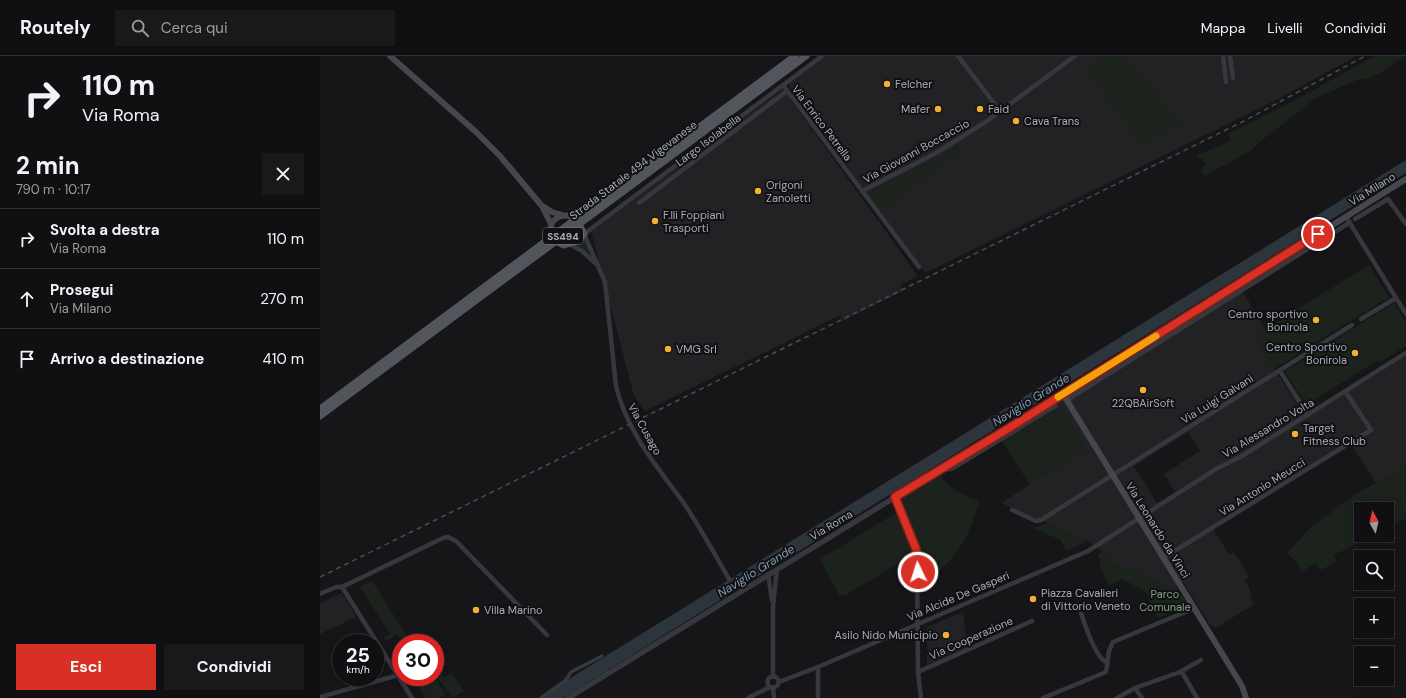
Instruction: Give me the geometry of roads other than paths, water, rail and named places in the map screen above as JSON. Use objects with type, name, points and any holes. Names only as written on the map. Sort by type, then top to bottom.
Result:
[{"type":"main road","points":[[390,56],[476,132],[511,168],[542,206],[551,224],[554,239]]},
{"type":"main road","name":"Strada Statale 494 Vigevanese","points":[[577,222],[795,56]]},
{"type":"main road","name":"Strada Statale 494 Vigevanese","points":[[320,409],[806,56]]},
{"type":"main road","name":"Via Milano","points":[[1063,394],[1406,179]]},
{"type":"main road","points":[[542,206],[552,212],[571,216],[577,222]]},
{"type":"main road","points":[[551,224],[555,219],[562,215]]},
{"type":"main road","name":"SS494","points":[[554,239],[564,245],[569,244],[584,234],[577,222]]},
{"type":"main road","name":"Strada Statale 494 Vigevanese","points":[[320,416],[554,239]]},
{"type":"main road","name":"Via Leonardo da Vinci","points":[[1063,394],[1242,686],[1246,698]]},
{"type":"street","points":[[584,234],[822,56]]},
{"type":"street","points":[[958,56],[1000,111]]},
{"type":"street","name":"Via Giovanni Boccaccio","points":[[919,267],[862,191],[936,153],[1000,111],[1075,56]]},
{"type":"street","points":[[1223,56],[1226,82]]},
{"type":"street","points":[[1230,56],[1233,78]]},
{"type":"street","name":"Via Enrico Petrella","points":[[783,85],[862,191]]},
{"type":"street","name":"Largo Isolabella","points":[[639,203],[787,91]]},
{"type":"street","points":[[1356,219],[1388,199],[1406,224]]},
{"type":"street","points":[[1345,217],[1406,314]]},
{"type":"street","points":[[1067,400],[1349,223]]},
{"type":"street","name":"Via Cusago","points":[[584,234],[605,282],[616,386],[619,400],[644,450],[697,523],[729,578]]},
{"type":"street","name":"Via Cusago","points":[[569,244],[582,251],[599,268]]},
{"type":"street","points":[[1361,319],[1396,298]]},
{"type":"street","name":"Via Luigi Galvani","points":[[1012,510],[1036,521],[1041,520],[1352,325]]},
{"type":"street","name":"Via Alessandro Volta","points":[[1140,518],[1216,469],[1242,456],[1406,353]]},
{"type":"street","points":[[1280,371],[1308,415]]},
{"type":"street","name":"Via Antonio Meucci","points":[[1163,558],[1371,430],[1345,391]]},
{"type":"street","name":"Via Roma","points":[[568,698],[768,574],[1020,422],[1063,394]]},
{"type":"street","points":[[938,471],[953,468],[1056,406]]},
{"type":"street","points":[[1018,429],[1020,422]]},
{"type":"street","points":[[895,497],[916,549],[919,590],[918,672],[921,698]]},
{"type":"street","name":"Via Alcide De Gasperi","points":[[779,682],[818,667],[1088,551],[1140,518]]},
{"type":"street","points":[[320,594],[336,587],[342,587],[443,538],[448,537],[456,541],[547,635]]},
{"type":"street","points":[[773,677],[773,606],[777,569]]},
{"type":"street","points":[[768,574],[773,606]]},
{"type":"street","points":[[342,587],[392,668]]},
{"type":"street","points":[[1078,604],[1098,653],[1103,661],[1108,664]]},
{"type":"street","points":[[1043,698],[1103,674],[1108,669],[1109,651],[1113,642],[1195,608]]},
{"type":"street","name":"Via Cooperazione","points":[[918,672],[1032,621]]},
{"type":"street","points":[[541,698],[566,680],[575,668],[602,656]]},
{"type":"street","points":[[1117,698],[1135,688],[1180,672],[1202,660]]},
{"type":"street","points":[[818,667],[818,698]]},
{"type":"street","points":[[1180,672],[1183,674],[1197,698]]},
{"type":"street","points":[[320,697],[392,675]]},
{"type":"street","points":[[748,698],[772,687],[778,686],[779,682],[773,677]]},
{"type":"street","points":[[773,677],[768,680],[772,687],[774,698]]},
{"type":"street","points":[[404,686],[412,698]]},
{"type":"street","points":[[1135,688],[1142,698]]},
{"type":"water","name":"Naviglio Grande","points":[[1406,160],[1406,173],[563,698],[543,698],[551,690]]},
{"type":"railway","points":[[320,577],[1244,121],[1365,56]]},
{"type":"place","name":"Felcher","points":[[887,84]]},
{"type":"place","name":"Mafer","points":[[938,109]]},
{"type":"place","name":"Faid","points":[[980,109]]},
{"type":"place","name":"Cava Trans","points":[[1016,121]]},
{"type":"place","name":"Origoni Zanoletti","points":[[758,191]]},
{"type":"place","name":"F.lli Foppiani Trasporti","points":[[655,221]]},
{"type":"place","name":"Centro sportivo Bonirola","points":[[1316,320]]},
{"type":"place","name":"VMG Srl","points":[[668,349]]},
{"type":"place","name":"Centro Sportivo Bonirola","points":[[1355,353]]},
{"type":"place","name":"22QBAirSoft","points":[[1143,390]]},
{"type":"place","name":"Target Fitness Club","points":[[1295,434]]},
{"type":"place","name":"Piazza Cavalieri di Vittorio Veneto","points":[[1033,599]]},
{"type":"place","name":"Villa Marino","points":[[476,610]]},
{"type":"place","name":"Asilo Nido Municipio","points":[[946,635]]},
{"type":"park label","name":"Parco Comunale","points":[[1165,600]]}]
